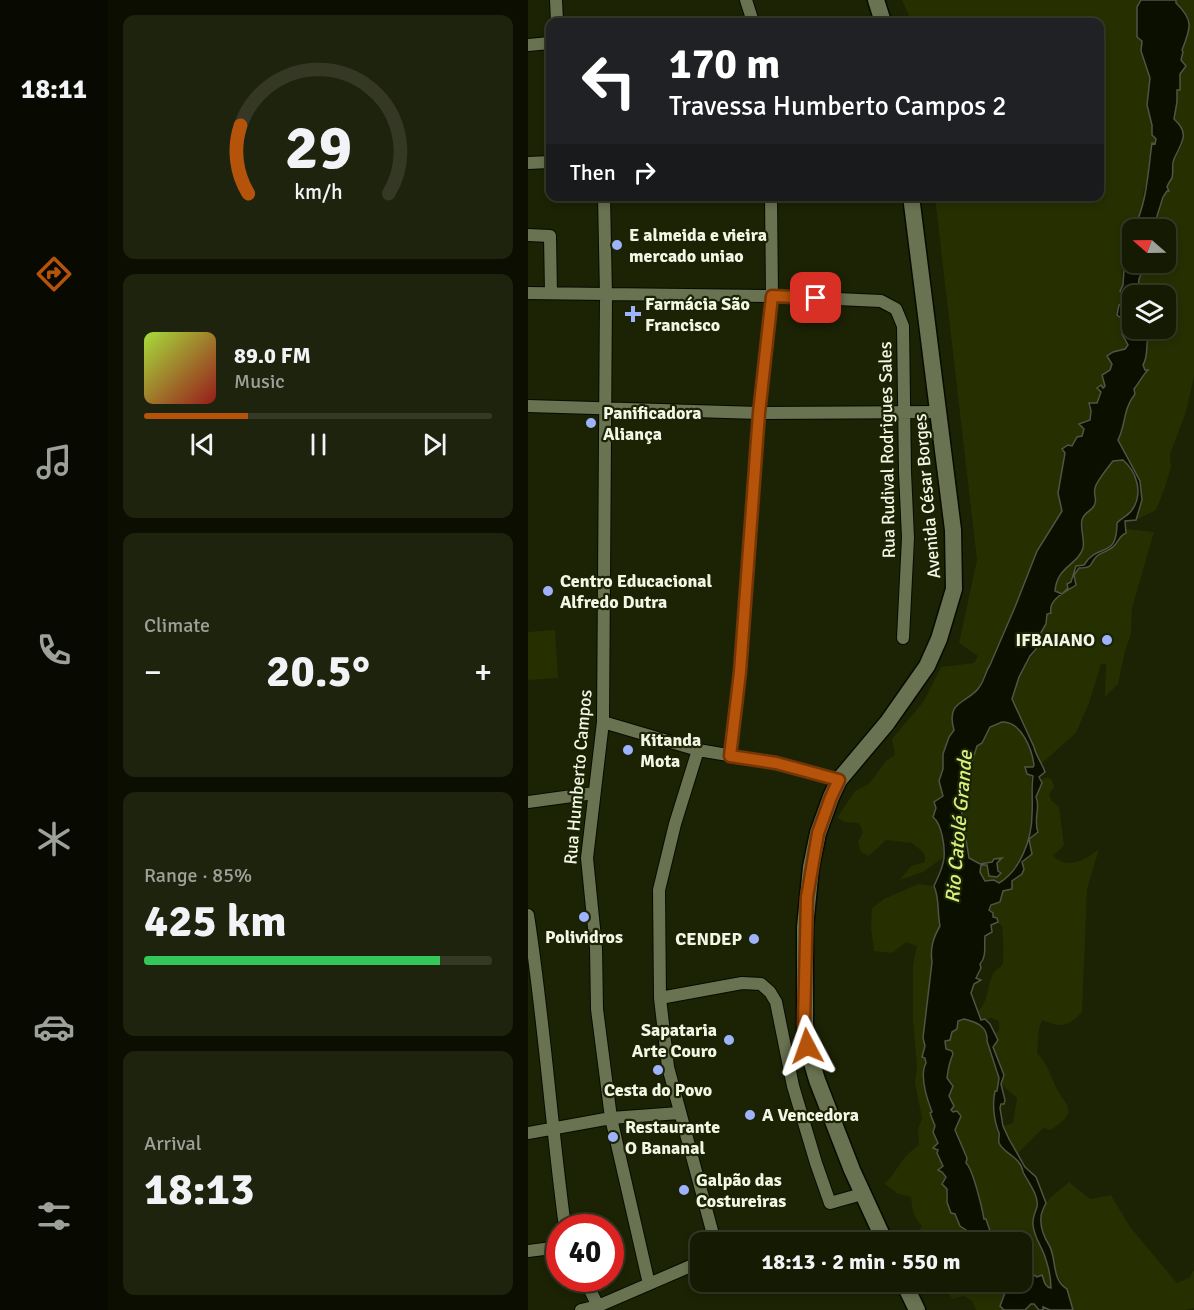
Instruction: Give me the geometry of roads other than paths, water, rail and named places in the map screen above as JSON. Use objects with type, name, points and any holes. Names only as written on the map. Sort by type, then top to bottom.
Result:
[{"type":"street","points":[[556,0],[556,18]]},
{"type":"street","points":[[746,0],[752,18]]},
{"type":"street","points":[[876,0],[882,18]]},
{"type":"street","points":[[528,45],[546,43]]},
{"type":"street","points":[[528,163],[546,162]]},
{"type":"street","name":"Rua Humberto Campos","points":[[604,201],[606,295],[603,722],[587,858],[596,948],[597,1009],[611,1118],[649,1284]]},
{"type":"street","points":[[730,756],[740,672],[759,413],[772,296],[771,201]]},
{"type":"street","name":"Avenida César Borges","points":[[880,1232],[862,1194],[817,1080],[807,1046],[804,1024],[805,927],[811,867],[818,833],[831,797],[839,780],[887,723],[927,666],[949,612],[954,589],[955,552],[912,201]]},
{"type":"street","points":[[528,236],[550,236],[551,293]]},
{"type":"street","name":"Rua Rudival Rodrigues Sales","points":[[528,293],[772,296],[881,301],[896,309],[903,326],[908,538],[903,638]]},
{"type":"street","points":[[528,406],[759,413],[939,412]]},
{"type":"street","points":[[603,722],[698,750],[776,763],[839,780]]},
{"type":"street","points":[[698,750],[675,824],[659,890],[660,998],[667,1058],[712,1232]]},
{"type":"street","points":[[528,802],[594,793]]},
{"type":"street","points":[[528,915],[542,1015],[552,1130],[563,1214]]},
{"type":"street","points":[[660,998],[742,983],[761,984],[770,992],[776,1002],[793,1086],[830,1203],[862,1194]]},
{"type":"street","points":[[528,1133],[611,1118],[680,1113]]},
{"type":"street","points":[[528,1251],[546,1249]]},
{"type":"street","points":[[581,1310],[599,1308],[690,1266]]},
{"type":"street","points":[[591,1292],[599,1308]]},
{"type":"street","points":[[908,1292],[917,1310]]},
{"type":"water","points":[[1141,0],[1176,0],[1186,14],[1189,25],[1181,60],[1186,66],[1180,74],[1180,90],[1177,90],[1174,119],[1182,129],[1183,139],[1173,161],[1172,178],[1167,187],[1169,191],[1163,197],[1156,219],[1138,219],[1144,199],[1152,143],[1155,144],[1156,139],[1152,135],[1147,105],[1150,78],[1141,51],[1142,41],[1137,37],[1137,7]]},
{"type":"water","points":[[1124,273],[1142,273],[1139,285],[1123,285]]},
{"type":"water","points":[[1122,304],[1122,319],[1117,315],[1119,305]]},
{"type":"water","name":"Rio Catolé Grande","points":[[1125,339],[1148,339],[1143,365],[1145,370],[1148,370],[1134,389],[1135,394],[1128,405],[1118,440],[1140,481],[1142,500],[1136,520],[1125,521],[1126,533],[1112,548],[1097,556],[1089,566],[1079,568],[1074,575],[1076,585],[1052,604],[1051,613],[1047,614],[1046,624],[1037,639],[1036,649],[1019,677],[1012,699],[1045,772],[1039,777],[1042,783],[1036,797],[1038,832],[1029,839],[1032,854],[1022,862],[1024,869],[1022,874],[1012,881],[1012,889],[1003,891],[1000,902],[991,905],[989,910],[998,922],[991,925],[992,932],[985,936],[981,968],[976,978],[981,980],[974,984],[971,993],[981,1020],[985,1019],[990,1024],[998,1040],[993,1047],[1004,1075],[1001,1084],[1005,1100],[1000,1108],[1003,1126],[1025,1167],[1036,1177],[1046,1203],[1041,1215],[1042,1228],[1051,1250],[1056,1275],[1067,1289],[1073,1310],[1050,1310],[1043,1307],[1043,1310],[1039,1310],[1031,1304],[1025,1310],[1004,1310],[1000,1306],[1004,1292],[1032,1292],[1032,1273],[1037,1277],[1042,1275],[1046,1285],[1051,1288],[1050,1278],[1045,1256],[1034,1230],[1033,1220],[1037,1207],[1035,1193],[1022,1167],[999,1143],[994,1096],[999,1078],[986,1032],[977,1023],[964,1019],[958,1021],[957,1029],[952,1032],[950,1040],[945,1041],[946,1049],[952,1051],[953,1054],[947,1078],[953,1086],[949,1096],[954,1106],[951,1110],[957,1111],[961,1116],[955,1130],[967,1158],[966,1163],[974,1180],[984,1219],[993,1232],[969,1232],[960,1226],[947,1202],[947,1189],[942,1184],[946,1177],[938,1170],[943,1166],[937,1153],[938,1150],[933,1148],[938,1143],[933,1132],[935,1126],[924,1088],[923,1074],[926,1063],[925,1058],[922,1057],[925,1046],[923,1038],[932,948],[940,926],[934,886],[944,858],[941,830],[933,817],[936,808],[934,802],[943,796],[939,781],[943,769],[943,754],[954,730],[952,720],[955,707],[975,692],[982,683],[1037,551],[1062,511],[1058,493],[1065,453],[1062,449],[1068,445],[1072,446],[1077,437],[1082,436],[1084,429],[1079,424],[1090,420],[1089,403],[1097,403],[1101,392],[1097,388],[1101,385],[1103,388],[1105,386],[1102,375],[1110,370],[1112,364],[1107,356],[1125,349],[1128,345]],"holes":[[[1123,460],[1135,476],[1138,490],[1136,503],[1130,512],[1117,523],[1114,542],[1089,558],[1084,565],[1076,566],[1071,582],[1067,584],[1068,588],[1062,594],[1055,591],[1063,571],[1077,558],[1083,548],[1082,520],[1094,506],[1096,486],[1113,461]],[[1002,722],[1015,726],[1028,744],[1034,765],[1025,767],[1027,774],[1033,776],[1030,834],[1013,871],[999,883],[994,880],[985,881],[980,872],[981,865],[987,865],[989,876],[997,877],[1001,873],[998,871],[997,863],[1002,858],[980,864],[969,858],[961,809],[958,805],[970,786],[971,765],[977,746],[982,743],[990,727]]]},
{"type":"place","name":"E almeida e vieira mercado uniao","points":[[617,245]]},
{"type":"place","name":"Farmácia São Francisco","points":[[633,314]]},
{"type":"place","name":"Panificadora Aliança","points":[[591,423]]},
{"type":"place","name":"Centro Educacional Alfredo Dutra","points":[[548,591]]},
{"type":"place","name":"IFBAIANO","points":[[1107,640]]},
{"type":"place","name":"Kitanda Mota","points":[[628,750]]},
{"type":"place","name":"Polividros","points":[[584,917]]},
{"type":"place","name":"CENDEP","points":[[754,939]]},
{"type":"place","name":"Sapataria Arte Couro","points":[[729,1040]]},
{"type":"place","name":"Cesta do Povo","points":[[658,1070]]},
{"type":"place","name":"A Vencedora","points":[[750,1115]]},
{"type":"place","name":"Restaurante O Bananal","points":[[613,1137]]},
{"type":"place","name":"Galpão das Costureiras","points":[[684,1190]]}]
